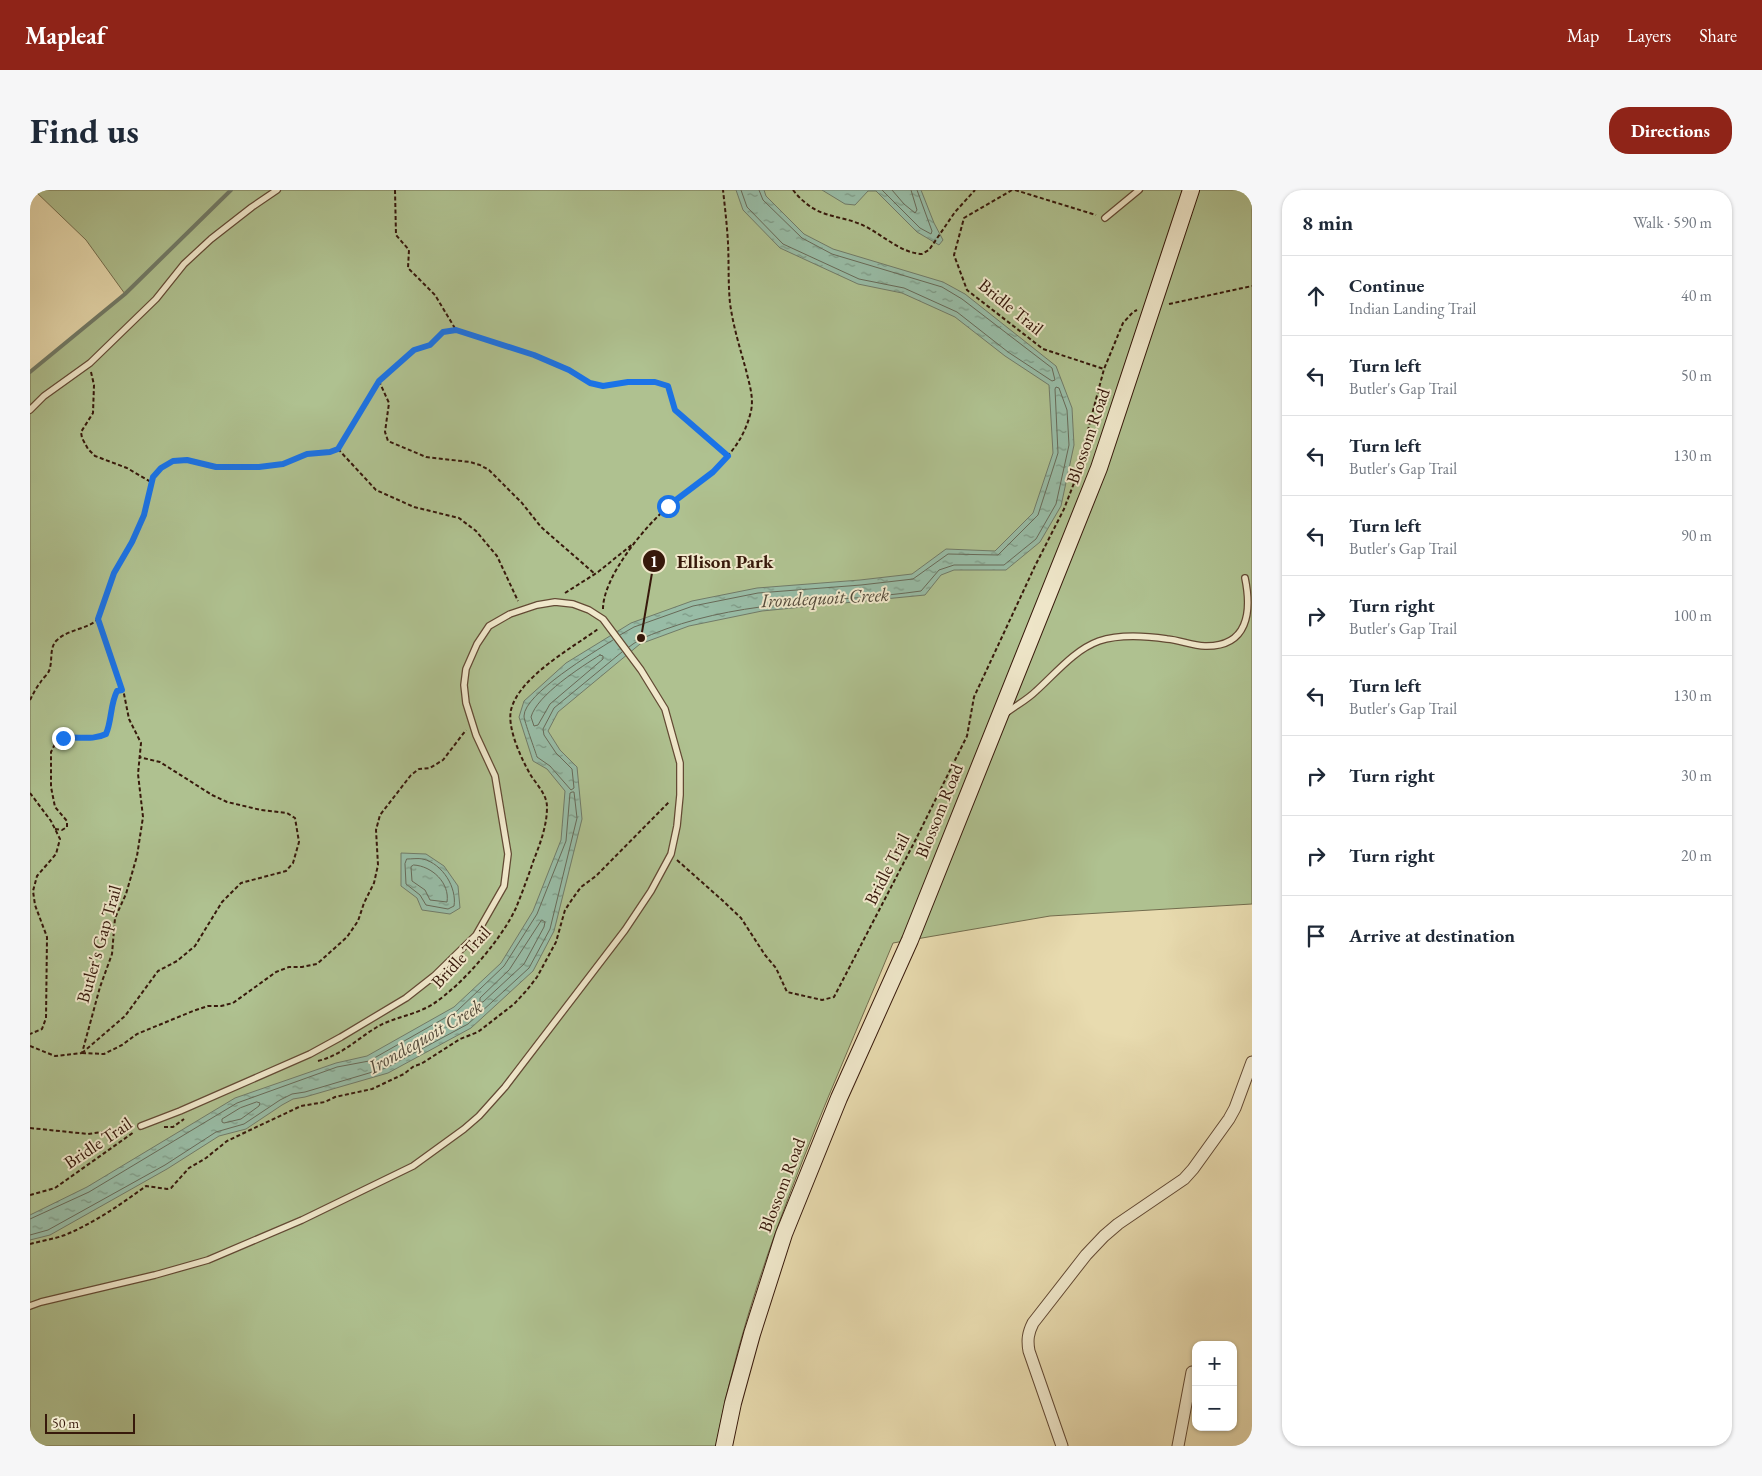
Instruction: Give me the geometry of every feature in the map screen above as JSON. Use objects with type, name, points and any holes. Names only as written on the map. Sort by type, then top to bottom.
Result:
[{"type":"street","name":"Blossom Road","points":[[724,1446],[752,1334],[787,1224],[835,1107],[910,940],[1099,468],[1190,190]]},
{"type":"street","points":[[1062,1446],[1029,1351],[1028,1331],[1032,1323],[1086,1255],[1104,1236],[1118,1224],[1184,1179],[1193,1169],[1229,1119],[1252,1062]]},
{"type":"street","points":[[1178,1446],[1192,1372]]},
{"type":"lane","points":[[30,410],[44,396],[90,363],[156,299],[184,264],[211,239],[278,190]]},
{"type":"lane","points":[[1106,218],[1139,190]]},
{"type":"lane","points":[[997,719],[1035,693],[1070,660],[1096,642],[1112,637],[1154,637],[1203,647],[1222,644],[1234,639],[1240,632],[1249,611],[1245,578]]},
{"type":"lane","points":[[30,1306],[208,1260],[302,1220],[375,1185],[413,1166],[479,1116],[519,1070],[652,891],[671,854],[677,826],[680,763],[665,709],[641,670],[605,621],[590,610],[573,604],[555,602],[536,605],[510,614],[490,626],[477,644],[466,669],[464,685],[466,703],[471,722],[495,776],[508,854],[504,886],[476,935],[434,976],[406,998],[341,1037],[301,1058],[141,1126]]},
{"type":"path","points":[[395,190],[396,235],[409,250],[408,268],[435,295],[456,330]]},
{"type":"path","points":[[605,621],[603,605],[617,568],[636,542],[668,506],[713,472],[728,456],[738,443],[751,410],[752,394],[730,304],[728,243],[723,190]]},
{"type":"path","points":[[792,190],[816,210],[860,224],[909,251],[922,254],[929,250],[955,212],[975,190]]},
{"type":"path","points":[[1014,190],[1106,218]]},
{"type":"path","name":"Bridle Trail","points":[[1014,190],[964,218],[954,255],[967,290],[1043,349],[1104,369]]},
{"type":"path","name":"Bridle Trail","points":[[671,854],[741,918],[765,956],[776,968],[787,992],[822,1000],[834,997],[916,840],[967,736],[974,697],[1071,492],[1104,369],[1123,323],[1133,312],[1252,286]]},
{"type":"path","points":[[30,700],[49,671],[55,642],[77,629],[91,625],[98,619],[114,573],[132,542],[144,515],[153,477],[161,468],[173,461],[187,460],[216,467],[259,467],[283,464],[307,454],[330,452],[338,449],[379,381],[414,350],[430,345],[443,332],[456,330],[534,355],[569,370],[590,383],[603,386],[628,382],[655,382],[668,386],[675,410],[728,456]]},
{"type":"path","points":[[90,363],[94,385],[93,413],[81,432],[82,438],[95,456],[127,468],[151,482]]},
{"type":"path","points":[[379,381],[389,403],[385,432],[388,441],[426,456],[470,462],[489,470],[522,503],[541,526],[595,574]]},
{"type":"path","points":[[338,449],[376,490],[414,506],[459,518],[476,531],[497,556],[515,597],[524,610]]},
{"type":"path","points":[[555,602],[636,542]]},
{"type":"path","name":"Butler's Gap Trail","points":[[82,1053],[100,988],[112,954],[115,918],[126,894],[137,856],[143,817],[138,774],[141,743],[129,719],[122,690],[98,619]]},
{"type":"path","name":"Bridle Trail","points":[[317,1061],[329,1058],[346,1049],[378,1026],[430,1006],[448,993],[495,942],[515,909],[543,836],[547,807],[545,797],[521,754],[510,720],[512,708],[516,697],[544,668],[605,621]]},
{"type":"path","points":[[55,829],[62,830],[66,827],[67,821],[55,807],[53,799],[51,752],[55,744],[63,738],[90,739],[106,734],[114,698],[117,691],[122,690]]},
{"type":"path","points":[[30,1046],[55,1056],[82,1053],[104,1054],[122,1045],[137,1034],[193,1011],[208,1006],[221,1006],[233,1003],[276,972],[289,967],[318,964],[347,937],[358,921],[374,883],[378,865],[376,830],[380,815],[411,774],[419,769],[430,768],[443,760],[471,722]]},
{"type":"path","points":[[82,1053],[125,1016],[158,971],[177,961],[195,946],[222,902],[241,883],[286,870],[294,863],[299,842],[295,818],[287,813],[261,810],[227,802],[212,795],[160,762],[139,758]]},
{"type":"path","points":[[30,1244],[63,1236],[88,1224],[110,1212],[146,1186],[162,1189],[171,1188],[190,1168],[206,1158],[227,1140],[301,1106],[325,1102],[335,1097],[372,1089],[404,1074],[460,1039],[478,1032],[514,1004],[537,978],[556,942],[565,910],[581,887],[609,863],[680,790]]},
{"type":"path","points":[[30,793],[52,821],[60,839],[56,854],[37,876],[33,891],[35,905],[47,937],[46,1018],[42,1029],[30,1034]]},
{"type":"path","name":"Bridle Trail","points":[[30,1195],[55,1188],[141,1126],[173,1127],[188,1116]]},
{"type":"path","points":[[30,1128],[88,1134],[141,1126]]},
{"type":"shaded area","points":[[34,190],[1252,190],[1252,904],[1050,916],[893,943],[791,1190],[768,1253],[730,1381],[716,1446],[30,1446],[30,372],[125,294],[86,240]]},
{"type":"water","name":"Irondequoit Creek","points":[[736,190],[764,190],[766,196],[804,234],[833,249],[943,282],[965,294],[1056,366],[1072,408],[1074,445],[1061,506],[1040,542],[1006,570],[954,570],[941,575],[925,595],[762,611],[689,626],[640,644],[558,712],[548,731],[560,750],[577,767],[582,819],[554,931],[533,971],[471,1028],[388,1073],[293,1099],[246,1129],[219,1136],[167,1169],[50,1235],[30,1240],[30,1215],[87,1187],[235,1098],[336,1063],[367,1056],[454,1007],[501,963],[533,911],[561,840],[565,791],[547,769],[533,761],[519,717],[524,701],[566,663],[631,623],[692,601],[757,588],[912,574],[946,549],[995,551],[1033,513],[1053,453],[1049,385],[1005,356],[955,317],[902,293],[858,284],[780,248],[743,210]]},
{"type":"water","points":[[822,190],[921,190],[943,240],[939,245],[917,232],[876,191],[868,191],[855,205],[845,204]]},
{"type":"water","points":[[401,853],[426,854],[444,866],[458,886],[460,908],[450,914],[422,910],[417,898],[401,886]]},
{"type":"waterway","points":[[30,372],[125,294],[231,190]]},
{"type":"place","name":"Ellison Park","points":[[641,638]]},
{"type":"route","points":[[63,738],[98,738],[106,734],[109,727],[114,698],[117,691],[122,690],[98,619],[114,573],[132,542],[144,515],[153,477],[161,468],[173,461],[187,460],[216,467],[259,467],[283,464],[307,454],[330,452],[338,449],[346,439],[358,414],[379,381],[414,350],[430,345],[443,332],[456,330],[534,355],[569,370],[590,383],[603,386],[628,382],[655,382],[668,386],[675,410],[728,456],[713,472],[668,506]]}]
